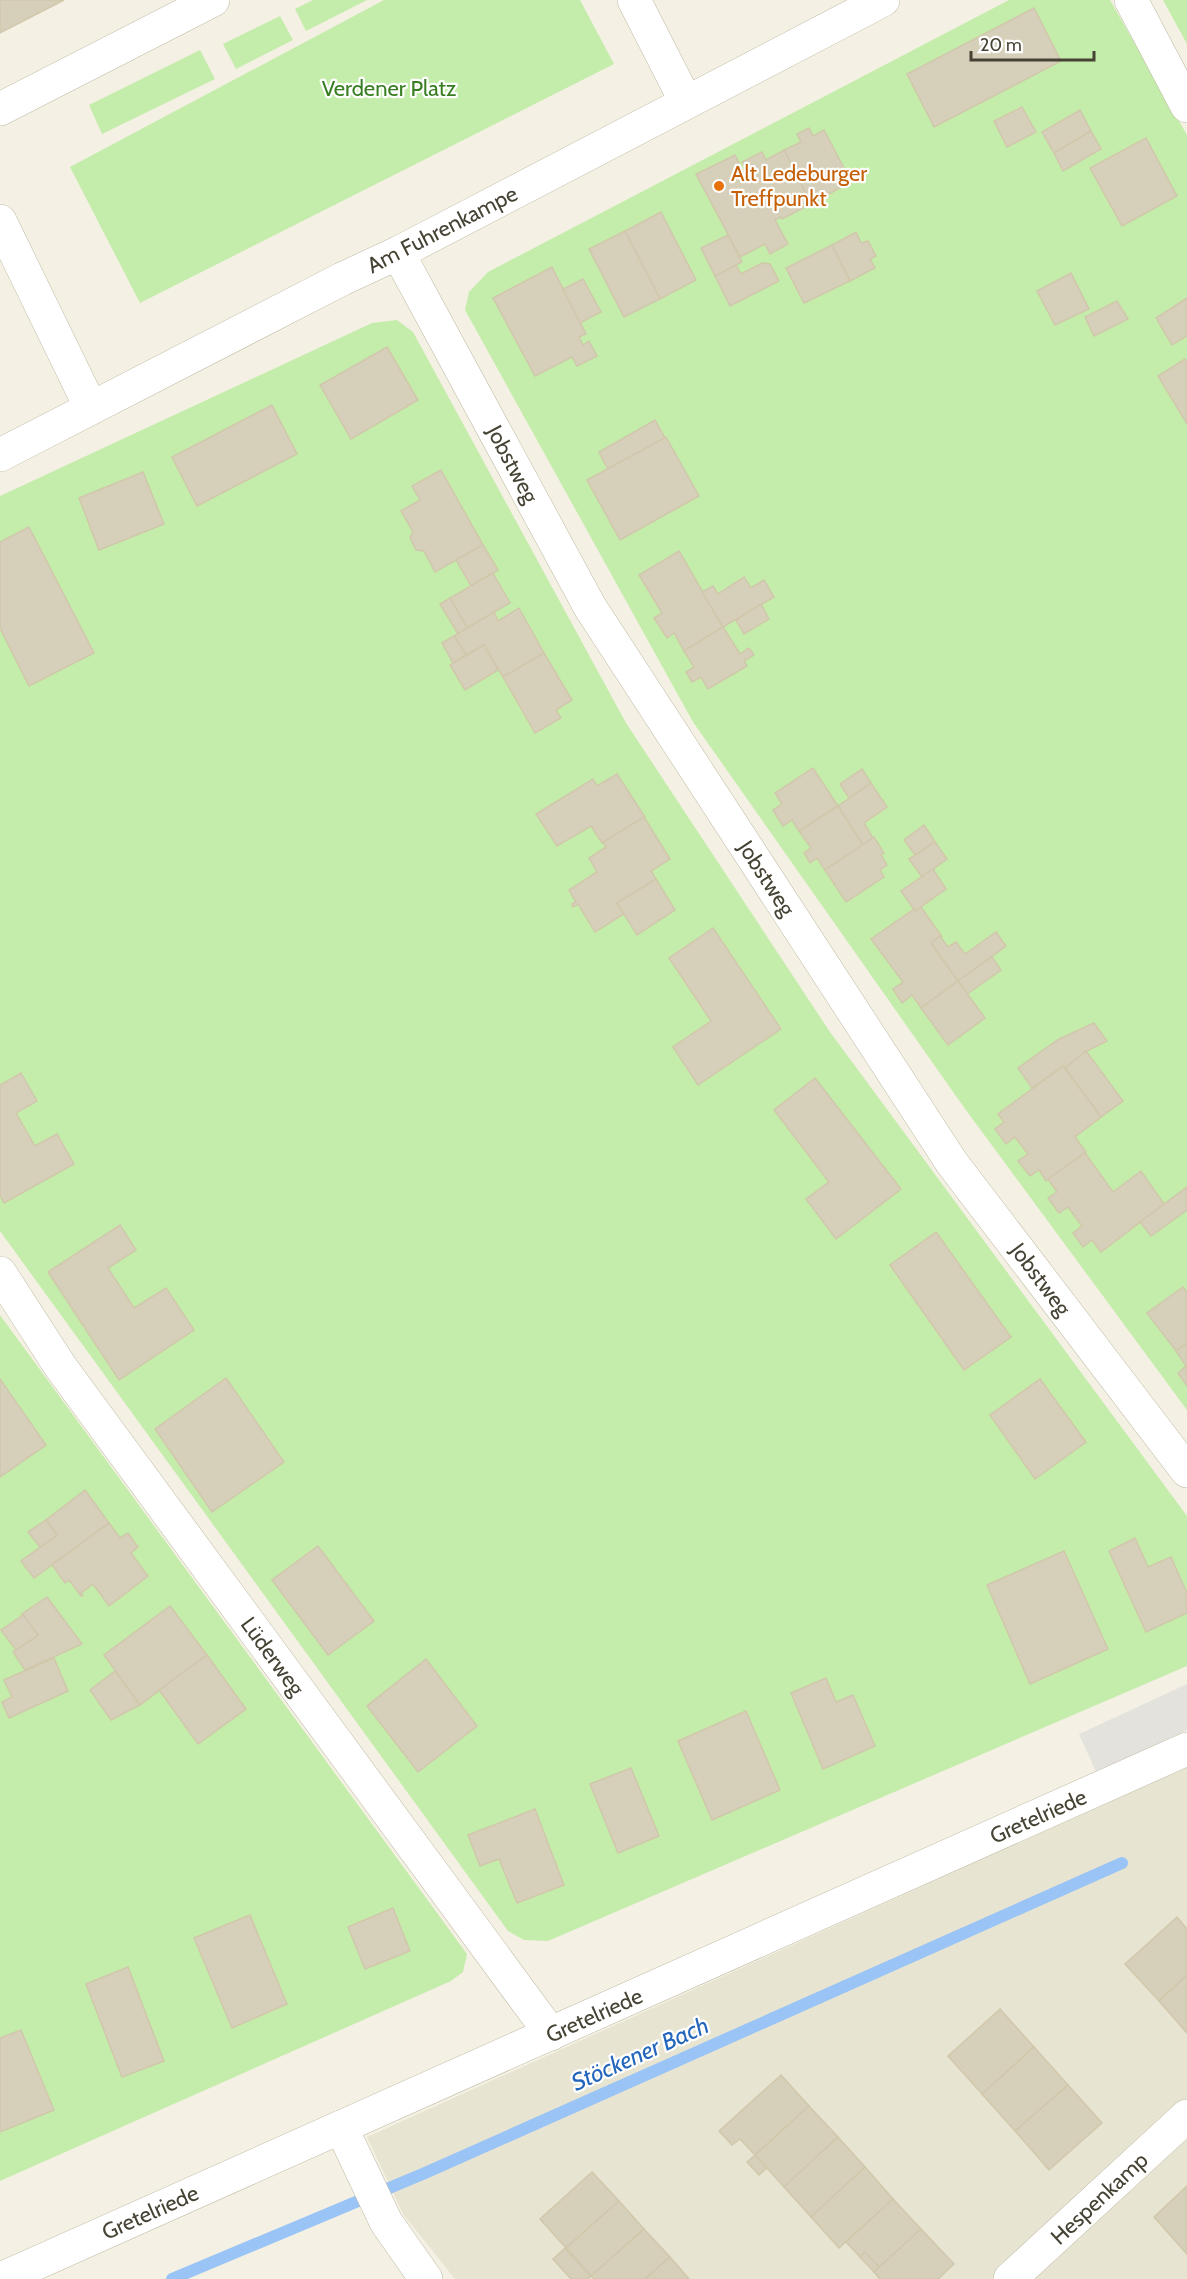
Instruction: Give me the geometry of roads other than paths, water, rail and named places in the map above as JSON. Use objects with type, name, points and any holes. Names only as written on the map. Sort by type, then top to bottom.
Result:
[{"type":"street","points":[[0,109],[213,0]]},
{"type":"street","points":[[634,0],[686,102]]},
{"type":"street","name":"Am Fuhrenkampe","points":[[0,455],[342,279],[399,253],[883,0]]},
{"type":"street","points":[[1131,0],[1187,106]]},
{"type":"street","points":[[0,221],[91,408]]},
{"type":"street","name":"Jobstweg","points":[[399,253],[590,607],[952,1163],[1187,1471]]},
{"type":"street","name":"Lüderweg","points":[[0,1273],[60,1366],[550,2034]]},
{"type":"street","name":"Gretelriede","points":[[1,2279],[347,2139],[550,2034],[1187,1749]]},
{"type":"street","name":"Hespenkamp","points":[[1010,2279],[1187,2116]]},
{"type":"street","points":[[347,2139],[386,2222],[426,2279]]},
{"type":"waterway","name":"Stöckener Bach","points":[[172,2279],[425,2173],[1122,1863]]},
{"type":"place","name":"Alt Ledeburger Treffpunkt","points":[[719,186]]},
{"type":"park label","name":"Verdener Platz","points":[[389,88]]}]
